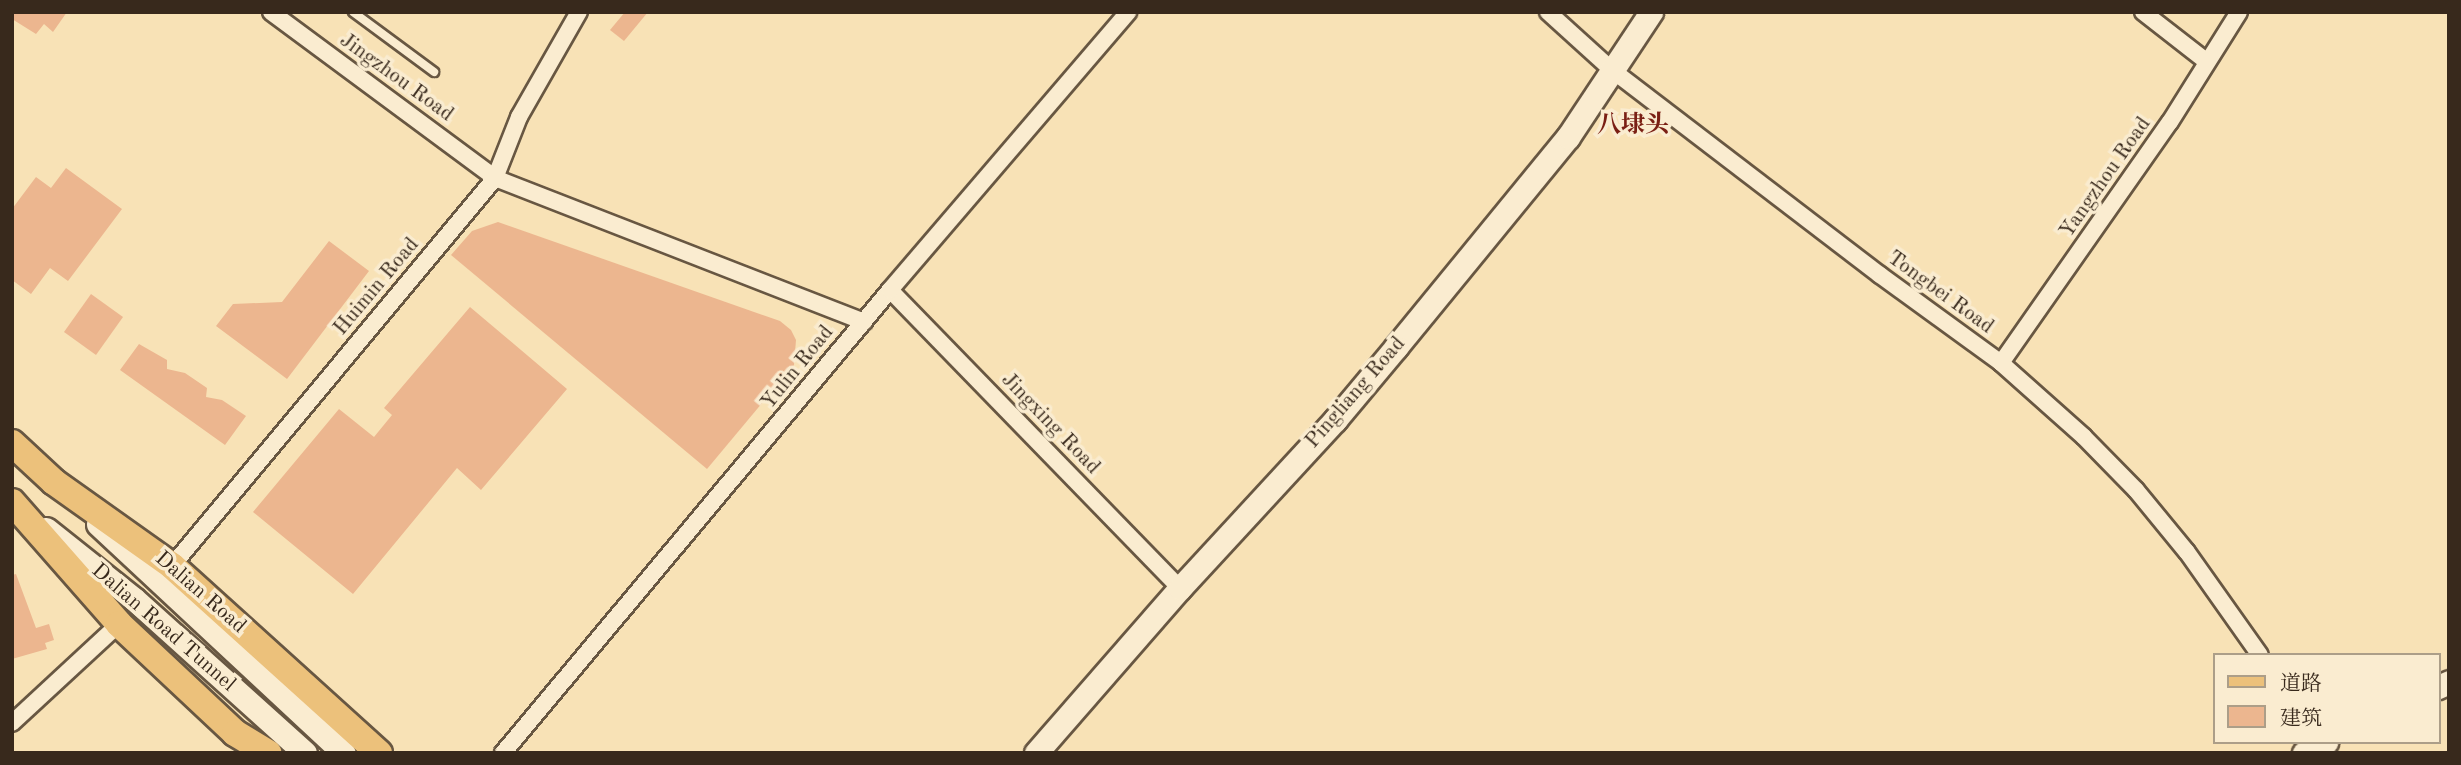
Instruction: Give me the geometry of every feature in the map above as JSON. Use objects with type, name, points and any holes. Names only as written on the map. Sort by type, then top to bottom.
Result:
[{"type":"main road","name":"Pingliang Road","points":[[1036,753],[1180,588],[1335,420],[1568,137],[1651,12]]},
{"type":"main road","name":"Dalian Road","points":[[12,443],[54,481],[172,566],[379,753]]},
{"type":"main road","name":"Dalian Road Tunnel","points":[[54,481],[155,580],[344,753]]},
{"type":"main road","name":"Dalian Road Tunnel","points":[[15,504],[134,600],[305,753]]},
{"type":"main road","points":[[15,504],[119,624],[235,733],[268,753]]},
{"type":"street","name":"Jingzhou Road","points":[[271,12],[495,178]]},
{"type":"street","name":"Huimin Road","points":[[172,566],[495,178],[519,117],[579,12]]},
{"type":"street","name":"Yulin Road","points":[[503,753],[890,290],[1128,12]]},
{"type":"street","name":"Tongbei Road","points":[[1548,12],[1612,70],[1880,275],[2001,363],[2084,437],[2136,490],[2187,552],[2259,653]]},
{"type":"street","points":[[2143,12],[2206,61]]},
{"type":"street","name":"Yangzhou Road","points":[[2001,363],[2147,157],[2239,12]]},
{"type":"street","points":[[495,178],[864,322]]},
{"type":"street","name":"Jingxing Road","points":[[890,290],[1180,588]]},
{"type":"street","points":[[12,723],[119,624]]},
{"type":"lane","points":[[353,12],[435,72]]},
{"type":"building","points":[[12,12],[67,12],[53,32],[44,24],[36,34],[12,19]]},
{"type":"building","points":[[625,12],[648,12],[624,41],[610,30]]},
{"type":"building","points":[[66,168],[122,209],[68,281],[50,268],[31,294],[12,280],[12,209],[36,177],[51,188]]},
{"type":"building","points":[[498,222],[780,321],[791,330],[796,340],[794,365],[707,469],[451,255],[472,231]]},
{"type":"building","points":[[329,241],[369,271],[287,379],[216,326],[233,304],[282,302]]},
{"type":"building","points":[[91,294],[123,317],[96,355],[64,332]]},
{"type":"building","points":[[470,307],[567,389],[481,490],[457,468],[353,594],[253,512],[339,409],[374,437],[392,415],[384,408]]},
{"type":"building","points":[[139,344],[167,360],[167,369],[185,373],[207,388],[206,397],[222,400],[246,416],[225,445],[120,370]]},
{"type":"building","points":[[16,574],[36,628],[49,624],[54,640],[45,643],[47,649],[12,659],[12,575]]},
{"type":"district","name":"八埭头","points":[[1633,127]]}]
